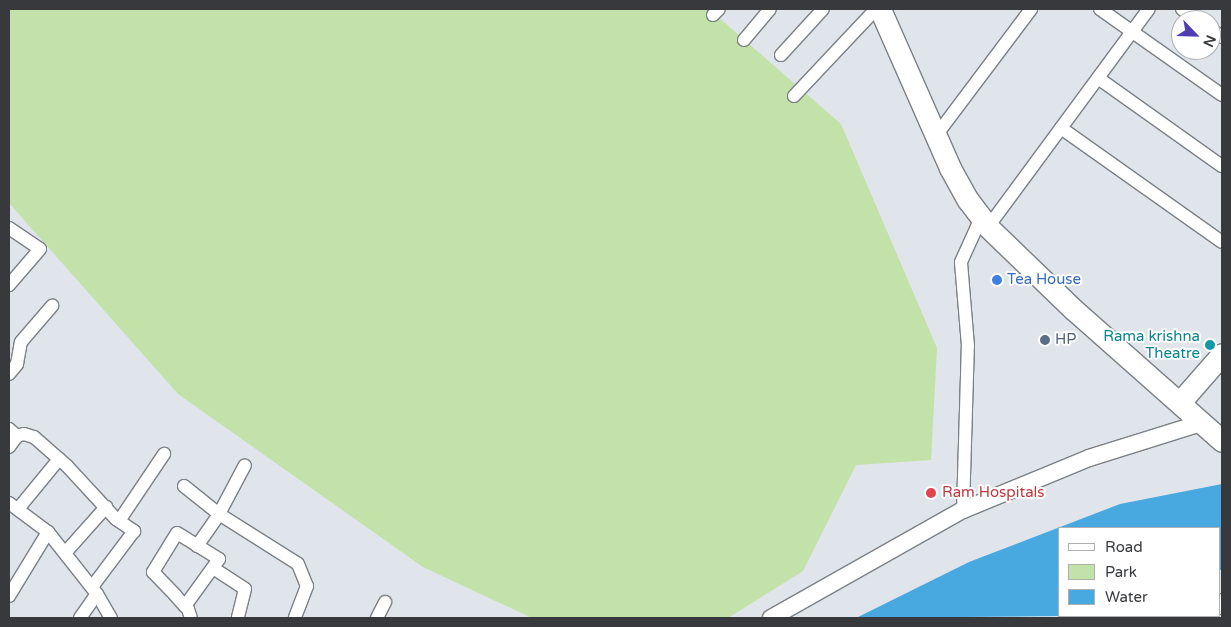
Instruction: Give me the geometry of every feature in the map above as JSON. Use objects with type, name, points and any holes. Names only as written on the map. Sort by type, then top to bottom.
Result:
[{"type":"main road","points":[[880,9],[936,137],[968,200],[984,222],[1073,309],[1214,431]]},
{"type":"main road","points":[[1181,401],[1222,354]]},
{"type":"street","points":[[744,40],[770,9]]},
{"type":"street","points":[[781,55],[823,9]]},
{"type":"street","points":[[794,96],[876,9]]},
{"type":"street","points":[[936,137],[1031,9]]},
{"type":"street","points":[[1100,9],[1222,95]]},
{"type":"street","points":[[963,510],[968,327],[962,262],[984,222],[1061,128],[1149,9]]},
{"type":"street","points":[[1098,78],[1222,166]]},
{"type":"street","points":[[1061,128],[1222,242]]},
{"type":"street","points":[[9,228],[40,249],[9,285]]},
{"type":"street","points":[[9,374],[17,364],[21,342],[52,306]]},
{"type":"street","points":[[771,618],[963,510],[1089,458],[1214,431]]},
{"type":"street","points":[[9,446],[13,432],[34,437],[59,459],[119,521],[134,531],[80,618]]},
{"type":"street","points":[[119,521],[164,454]]},
{"type":"street","points":[[59,459],[13,506],[48,532],[95,591],[111,618]]},
{"type":"street","points":[[197,546],[219,514],[245,465]]},
{"type":"street","points":[[184,486],[219,514],[288,556],[304,571],[307,586],[296,618]]},
{"type":"street","points":[[65,552],[106,507]]},
{"type":"street","points":[[9,596],[48,532]]},
{"type":"street","points":[[177,533],[197,546],[219,559],[188,612],[153,572],[177,533]]},
{"type":"street","points":[[213,568],[245,589],[238,618]]},
{"type":"street","points":[[377,618],[386,602]]},
{"type":"green space","points":[[9,9],[709,9],[841,124],[937,348],[931,460],[856,465],[803,571],[728,618],[532,618],[423,567],[178,394],[9,203]]},
{"type":"water","points":[[1222,484],[1222,570],[1221,527],[1060,527],[1120,504]]},
{"type":"water","points":[[1058,528],[1058,616],[856,618],[969,562]]},
{"type":"place","name":"Tea House","points":[[997,280]]},
{"type":"place","name":"HP","points":[[1045,340]]},
{"type":"place","name":"Rama krishna Theatre","points":[[1210,345]]},
{"type":"place","name":"Ram Hospitals","points":[[931,493]]}]
